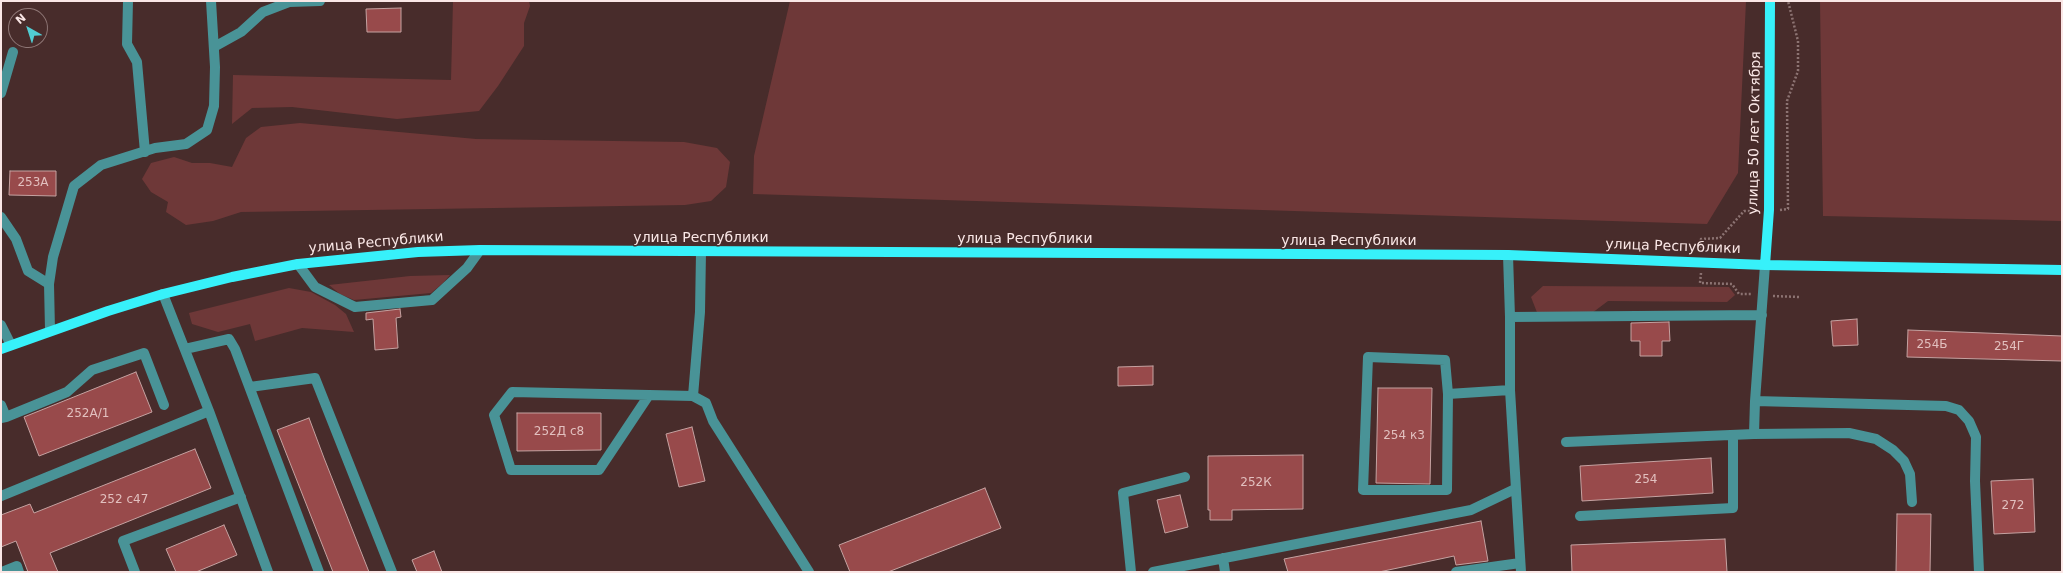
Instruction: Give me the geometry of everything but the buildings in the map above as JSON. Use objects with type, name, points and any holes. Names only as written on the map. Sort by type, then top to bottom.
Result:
[{"type":"main road","name":"улица 50 лет Октября","points":[[1766,265],[1769,210],[1770,1]]},
{"type":"main road","name":"улица Республики","points":[[6,347],[50,330],[163,294],[232,277],[298,264],[388,255],[480,250],[1508,255],[1766,265],[2062,270]]},
{"type":"street","points":[[128,1],[127,44],[137,62],[145,152]]},
{"type":"street","points":[[50,330],[49,284],[54,257],[74,186],[101,165],[155,148],[186,144],[207,130],[214,106],[214,47],[211,1]]},
{"type":"street","points":[[214,47],[241,32],[263,12],[289,2],[320,1]]},
{"type":"street","points":[[1,93],[13,52]]},
{"type":"street","points":[[1,218],[16,239],[28,271],[49,284]]},
{"type":"street","points":[[298,264],[315,287],[355,307],[370,306],[432,300],[467,268],[480,250]]},
{"type":"street","points":[[693,396],[700,312],[701,252]]},
{"type":"street","points":[[1456,572],[1520,567],[1510,390],[1508,255]]},
{"type":"street","points":[[1754,434],[1766,265]]},
{"type":"street","points":[[163,294],[209,411],[268,572]]},
{"type":"street","points":[[1510,317],[1762,315]]},
{"type":"street","points":[[1,325],[6,347]]},
{"type":"street","points":[[185,349],[229,339],[235,349],[250,387],[319,572]]},
{"type":"street","points":[[1,405],[4,418],[67,392],[92,370],[144,353],[164,405]]},
{"type":"street","points":[[1368,357],[1445,360],[1448,394],[1447,490],[1363,490],[1368,357]]},
{"type":"street","points":[[250,387],[315,378],[392,572]]},
{"type":"street","points":[[1448,394],[1510,390]]},
{"type":"street","points":[[650,395],[599,470],[511,470],[494,415],[512,392],[650,395],[693,396],[706,404],[713,421],[809,572]]},
{"type":"street","points":[[1756,401],[1946,406],[1959,410],[1969,421],[1976,437],[1975,481],[1979,572]]},
{"type":"street","points":[[1,496],[209,411]]},
{"type":"street","points":[[1566,442],[1754,434],[1849,434],[1876,440],[1893,450],[1904,462],[1910,474],[1912,502]]},
{"type":"street","points":[[1580,516],[1733,508],[1733,435]]},
{"type":"street","points":[[1131,572],[1123,493],[1185,476]]},
{"type":"street","points":[[1153,572],[1470,510],[1515,489]]},
{"type":"street","points":[[134,572],[123,541],[241,496]]},
{"type":"street","points":[[1223,558],[1225,572]]},
{"type":"street","points":[[2,572],[17,566],[19,572]]},
{"type":"shaded area","points":[[453,1],[529,1],[530,6],[524,23],[524,46],[498,86],[479,111],[397,119],[292,107],[252,108],[232,124],[233,75],[451,80]]},
{"type":"shaded area","points":[[790,1],[1746,1],[1738,173],[1707,224],[753,194],[754,156]]},
{"type":"shaded area","points":[[1820,1],[2062,1],[2062,221],[1823,216]]},
{"type":"shaded area","points":[[300,123],[476,139],[684,142],[717,148],[730,162],[726,187],[711,201],[685,205],[241,212],[213,221],[186,225],[166,212],[168,202],[151,192],[142,179],[151,163],[174,157],[192,163],[210,163],[232,167],[246,138],[261,127]]},
{"type":"shaded area","points":[[450,275],[431,293],[354,300],[340,294],[329,285],[410,276]]},
{"type":"shaded area","points":[[1543,286],[1729,287],[1735,295],[1727,302],[1608,301],[1588,316],[1538,315],[1531,297]]},
{"type":"shaded area","points":[[289,288],[311,292],[335,305],[346,314],[354,332],[302,328],[255,341],[250,324],[218,332],[192,324],[189,313]]}]
